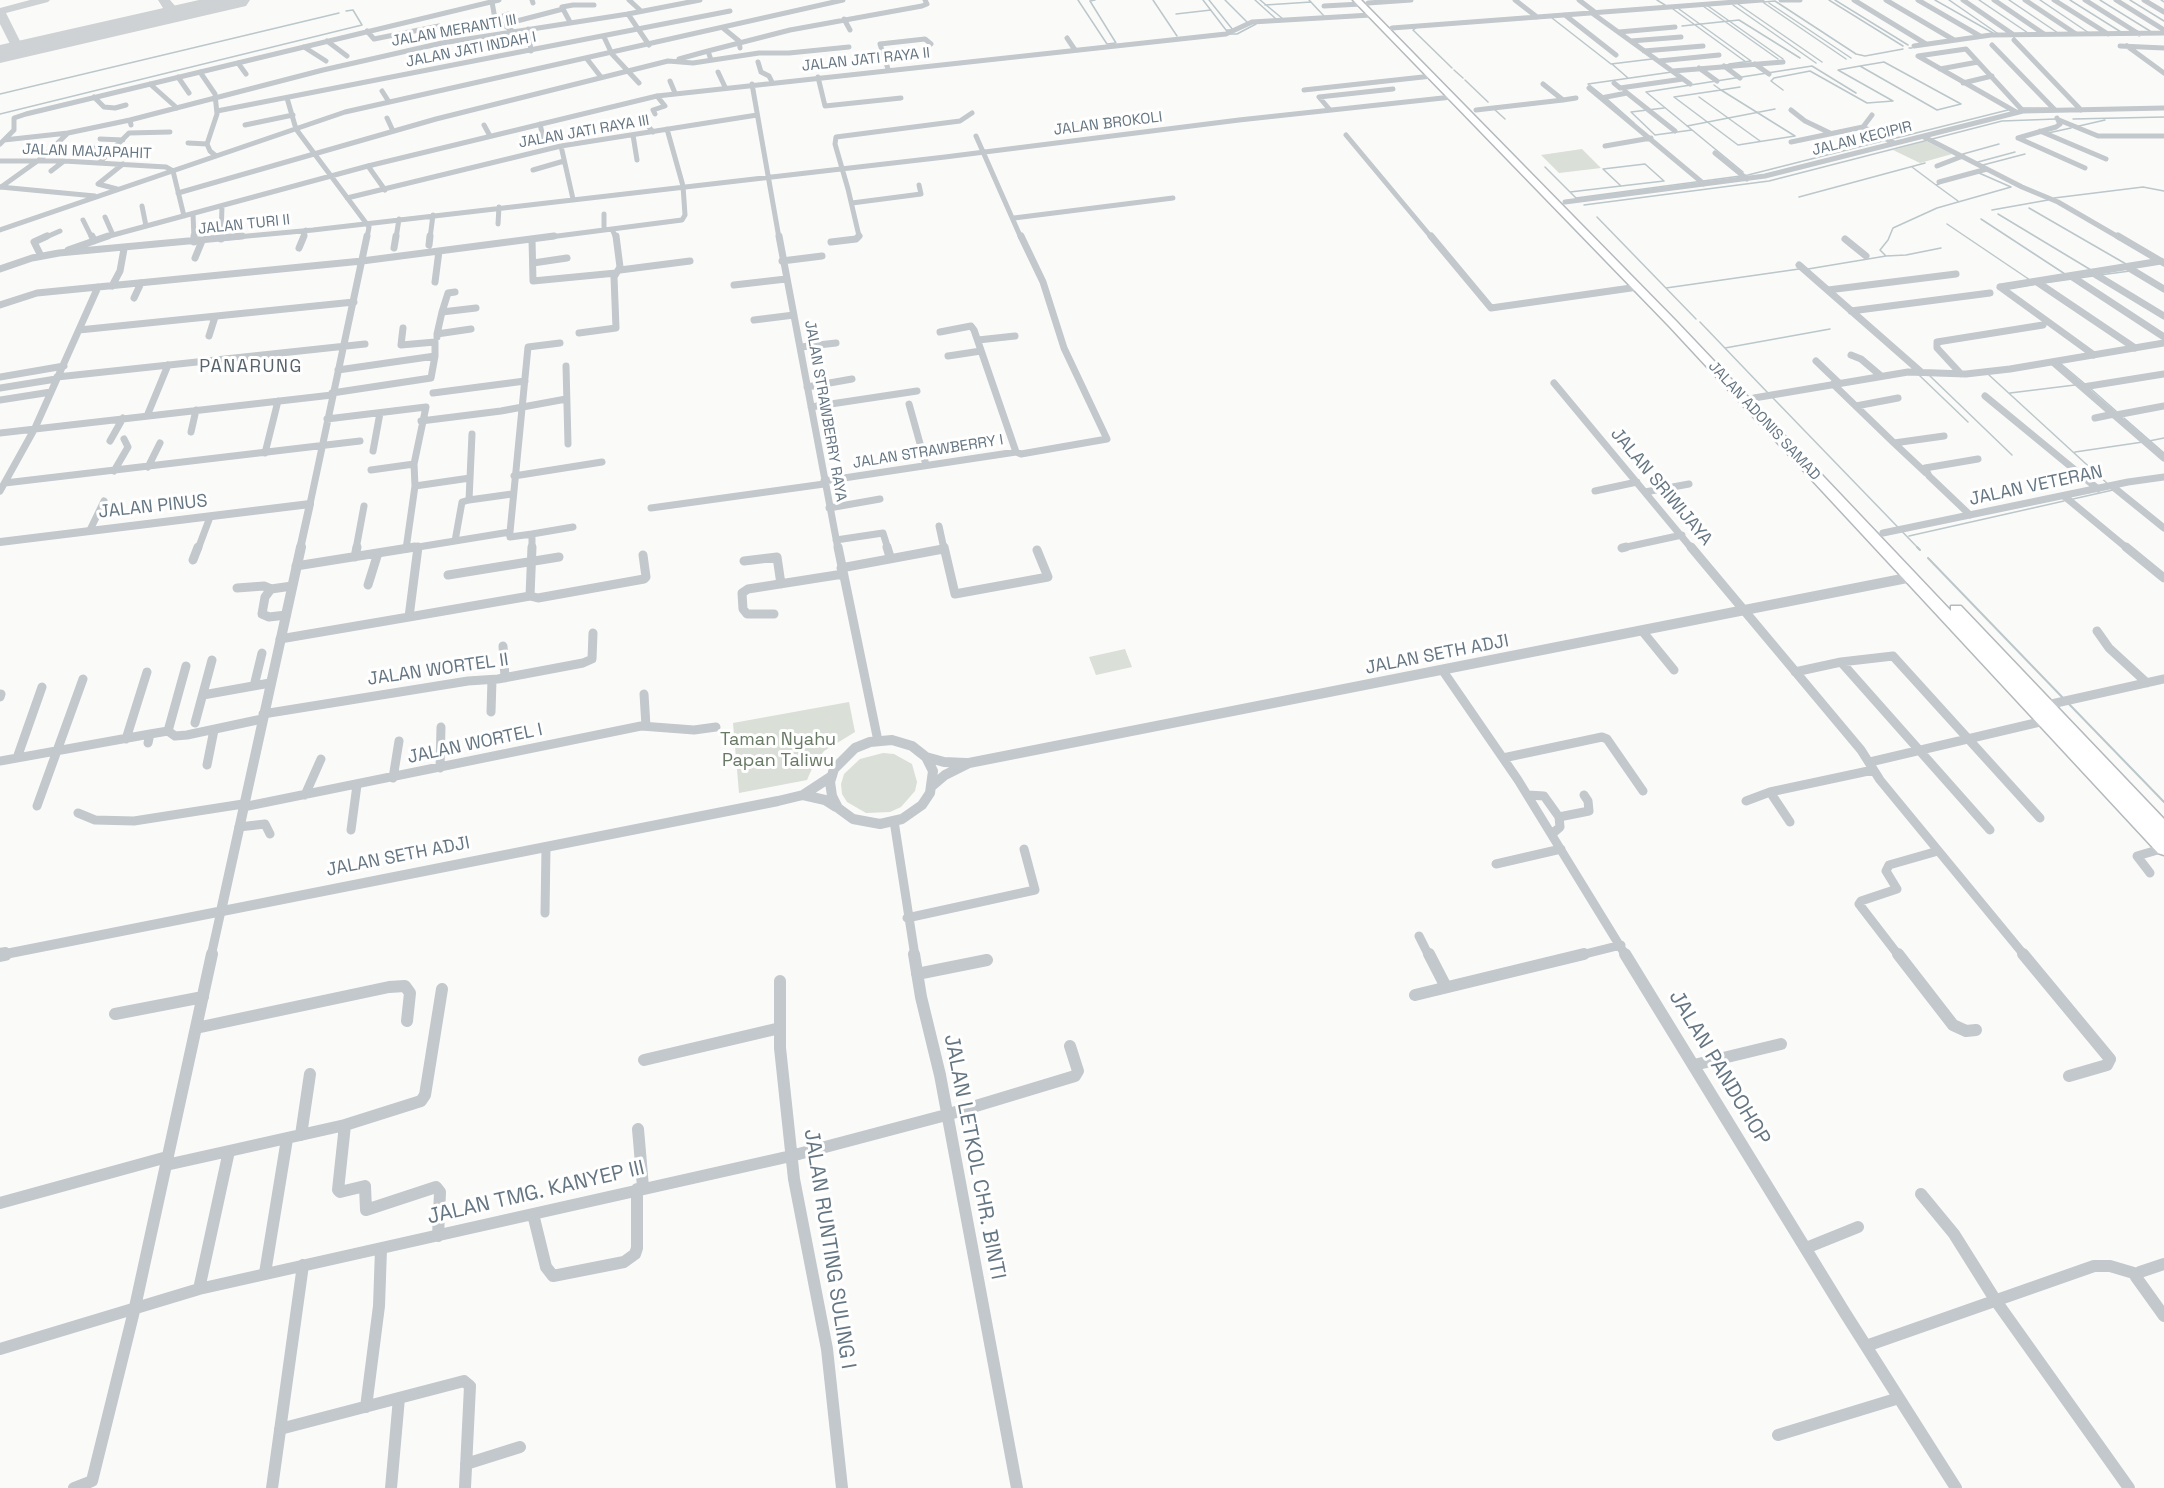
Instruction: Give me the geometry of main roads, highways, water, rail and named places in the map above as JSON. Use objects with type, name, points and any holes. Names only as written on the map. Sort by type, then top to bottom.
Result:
[{"type":"highway","points":[[1367,4],[1476,110],[1505,146],[1566,202],[1678,323],[1754,398],[1849,504],[1883,532],[1995,658],[2052,704],[2164,830]]},
{"type":"highway","name":"JALAN ADONIS SAMAD","points":[[1367,4],[1452,97],[1505,146],[1638,288],[1678,323],[1849,504],[1912,577],[1995,658],[2044,721],[2164,848]]},
{"type":"waterway","points":[[1078,0],[1107,44],[1116,43],[1090,1],[1095,0]]},
{"type":"waterway","points":[[1153,0],[1177,36]]},
{"type":"waterway","points":[[1203,0],[1211,10]]},
{"type":"waterway","points":[[1209,0],[1233,30],[1226,30]]},
{"type":"waterway","points":[[1225,0],[1247,22]]},
{"type":"waterway","points":[[1255,0],[1276,19]]},
{"type":"waterway","points":[[1260,0],[1266,5]]},
{"type":"waterway","points":[[1657,0],[1665,5]]},
{"type":"waterway","points":[[1829,0],[1903,46]]},
{"type":"waterway","points":[[1835,0],[1908,45]]},
{"type":"waterway","points":[[1935,0],[1993,33]]},
{"type":"waterway","points":[[1949,0],[1997,33]]},
{"type":"waterway","points":[[1979,0],[2028,33]]},
{"type":"waterway","points":[[2009,0],[2058,33]]},
{"type":"waterway","points":[[2040,0],[2089,33]]},
{"type":"waterway","points":[[2070,0],[2121,32]]},
{"type":"waterway","points":[[2100,0],[2150,31]]},
{"type":"waterway","points":[[2130,0],[2164,21]]},
{"type":"waterway","points":[[1763,2],[1775,1],[1856,54],[1865,56],[1903,49]]},
{"type":"waterway","points":[[1266,5],[1311,2]]},
{"type":"waterway","points":[[1311,2],[1324,16]]},
{"type":"waterway","points":[[1764,3],[1846,59]]},
{"type":"waterway","points":[[1769,3],[1851,58]]},
{"type":"waterway","points":[[1738,4],[1822,62]]},
{"type":"waterway","points":[[1266,5],[1283,19]]},
{"type":"waterway","points":[[1733,5],[1816,63]]},
{"type":"waterway","points":[[1703,6],[1725,21]]},
{"type":"waterway","points":[[1708,6],[1729,21]]},
{"type":"waterway","points":[[1673,9],[1695,25]]},
{"type":"waterway","points":[[1679,9],[1700,24]]},
{"type":"waterway","points":[[0,114],[362,25],[353,10],[346,11]]},
{"type":"waterway","points":[[1176,14],[1211,10]]},
{"type":"waterway","points":[[1211,10],[1226,30]]},
{"type":"waterway","points":[[0,94],[339,13]]},
{"type":"waterway","points":[[1552,18],[1611,64],[1652,59]]},
{"type":"waterway","points":[[1729,21],[1739,20],[1800,58]]},
{"type":"waterway","points":[[1700,24],[1725,21]]},
{"type":"waterway","points":[[1725,21],[1778,59]]},
{"type":"waterway","points":[[1725,21],[1729,21]]},
{"type":"waterway","points":[[1729,21],[1783,59]]},
{"type":"waterway","points":[[1226,30],[1230,34],[1237,34],[1256,24]]},
{"type":"waterway","points":[[1695,25],[1700,24]]},
{"type":"waterway","points":[[1700,24],[1751,61],[1746,62]]},
{"type":"waterway","points":[[1682,26],[1695,25]]},
{"type":"waterway","points":[[1695,25],[1746,62]]},
{"type":"waterway","points":[[1416,28],[1413,30],[1452,68]]},
{"type":"waterway","points":[[1729,64],[1746,62]]},
{"type":"waterway","points":[[1884,62],[1961,104],[1937,110],[1860,66],[1884,62]]},
{"type":"waterway","points":[[1612,64],[1628,78]]},
{"type":"waterway","points":[[1687,126],[1646,92],[1812,66],[1856,93]]},
{"type":"waterway","points":[[1783,90],[1771,81],[1774,78],[1810,71],[1867,103],[1893,101],[1838,70],[1860,66]]},
{"type":"waterway","points":[[1454,70],[1463,78]]},
{"type":"waterway","points":[[1602,95],[1588,84],[1672,72]]},
{"type":"waterway","points":[[1465,80],[1488,102]]},
{"type":"waterway","points":[[1714,85],[1721,90]]},
{"type":"waterway","points":[[1721,90],[1740,87]]},
{"type":"waterway","points":[[1707,122],[1674,97],[1721,90]]},
{"type":"waterway","points":[[1721,90],[1757,112]]},
{"type":"waterway","points":[[1699,97],[1728,118]]},
{"type":"waterway","points":[[1607,99],[1634,123]]},
{"type":"waterway","points":[[1664,108],[1631,112],[1655,135],[1692,130]]},
{"type":"waterway","points":[[2023,108],[2050,108]]},
{"type":"waterway","points":[[1494,109],[1505,119]]},
{"type":"waterway","points":[[1757,112],[1775,109]]},
{"type":"waterway","points":[[1892,139],[2008,110]]},
{"type":"waterway","points":[[1707,122],[1738,145],[1795,136],[1757,112]]},
{"type":"waterway","points":[[1728,118],[1757,112]]},
{"type":"waterway","points":[[2073,119],[2164,117]]},
{"type":"waterway","points":[[1707,122],[1728,118]]},
{"type":"waterway","points":[[1728,118],[1760,141]]},
{"type":"waterway","points":[[1584,205],[1769,181],[2002,121],[2056,119]]},
{"type":"waterway","points":[[2079,126],[2105,120]]},
{"type":"waterway","points":[[1687,126],[1707,122]]},
{"type":"waterway","points":[[1687,126],[1743,172]]},
{"type":"waterway","points":[[2048,133],[2071,128]]},
{"type":"waterway","points":[[1570,192],[1576,198],[1748,175],[1886,140]]},
{"type":"waterway","points":[[1963,154],[1999,144]]},
{"type":"waterway","points":[[1978,162],[2015,152]]},
{"type":"waterway","points":[[1983,165],[2025,154]]},
{"type":"waterway","points":[[1799,197],[1925,163]]},
{"type":"waterway","points":[[1645,164],[1664,181],[1621,186],[1603,169],[1645,164]]},
{"type":"waterway","points":[[1545,167],[1570,192]]},
{"type":"waterway","points":[[1912,167],[1936,185]]},
{"type":"waterway","points":[[1886,256],[1880,250],[1888,240],[1893,228],[1937,208],[2011,187],[1979,173]]},
{"type":"waterway","points":[[1936,185],[1958,201]]},
{"type":"waterway","points":[[1570,192],[1621,186]]},
{"type":"waterway","points":[[2054,198],[2143,187],[2164,191]]},
{"type":"waterway","points":[[1992,210],[2048,200]]},
{"type":"waterway","points":[[2029,208],[2126,264]]},
{"type":"waterway","points":[[1998,214],[2091,270]]},
{"type":"waterway","points":[[1597,217],[1696,319]]},
{"type":"waterway","points":[[1981,219],[2065,274]]},
{"type":"waterway","points":[[1947,224],[2030,280]]},
{"type":"waterway","points":[[1886,256],[1906,255],[1941,248]]},
{"type":"waterway","points":[[1808,269],[1886,256]]},
{"type":"waterway","points":[[1666,288],[1799,269]]},
{"type":"waterway","points":[[2100,275],[2130,271]]},
{"type":"waterway","points":[[2079,278],[2093,276]]},
{"type":"waterway","points":[[2044,283],[2072,279]]},
{"type":"waterway","points":[[2009,289],[2038,284]]},
{"type":"waterway","points":[[1700,322],[1768,393]]},
{"type":"waterway","points":[[1725,348],[1830,329]]},
{"type":"waterway","points":[[2060,363],[2085,384]]},
{"type":"waterway","points":[[1919,375],[1968,422]]},
{"type":"waterway","points":[[1989,375],[2109,485]]},
{"type":"waterway","points":[[1930,376],[2012,455]]},
{"type":"waterway","points":[[2010,393],[2075,385]]},
{"type":"waterway","points":[[2091,389],[2116,411]]},
{"type":"waterway","points":[[1772,397],[1919,549]]},
{"type":"waterway","points":[[2124,418],[2150,441]]},
{"type":"waterway","points":[[2150,441],[2164,438]]},
{"type":"waterway","points":[[2150,441],[2164,453]]},
{"type":"waterway","points":[[2075,452],[2143,442]]},
{"type":"waterway","points":[[2073,499],[2113,490]]},
{"type":"waterway","points":[[1909,536],[2064,501]]},
{"type":"waterway","points":[[1928,558],[2064,699]]},
{"type":"waterway","points":[[2068,703],[2164,802]]},
{"type":"district","name":"PANARUNG","points":[[251,367]]},
{"type":"park label","name":"Taman Nyahu Papan Taliwu","points":[[778,750]]}]
